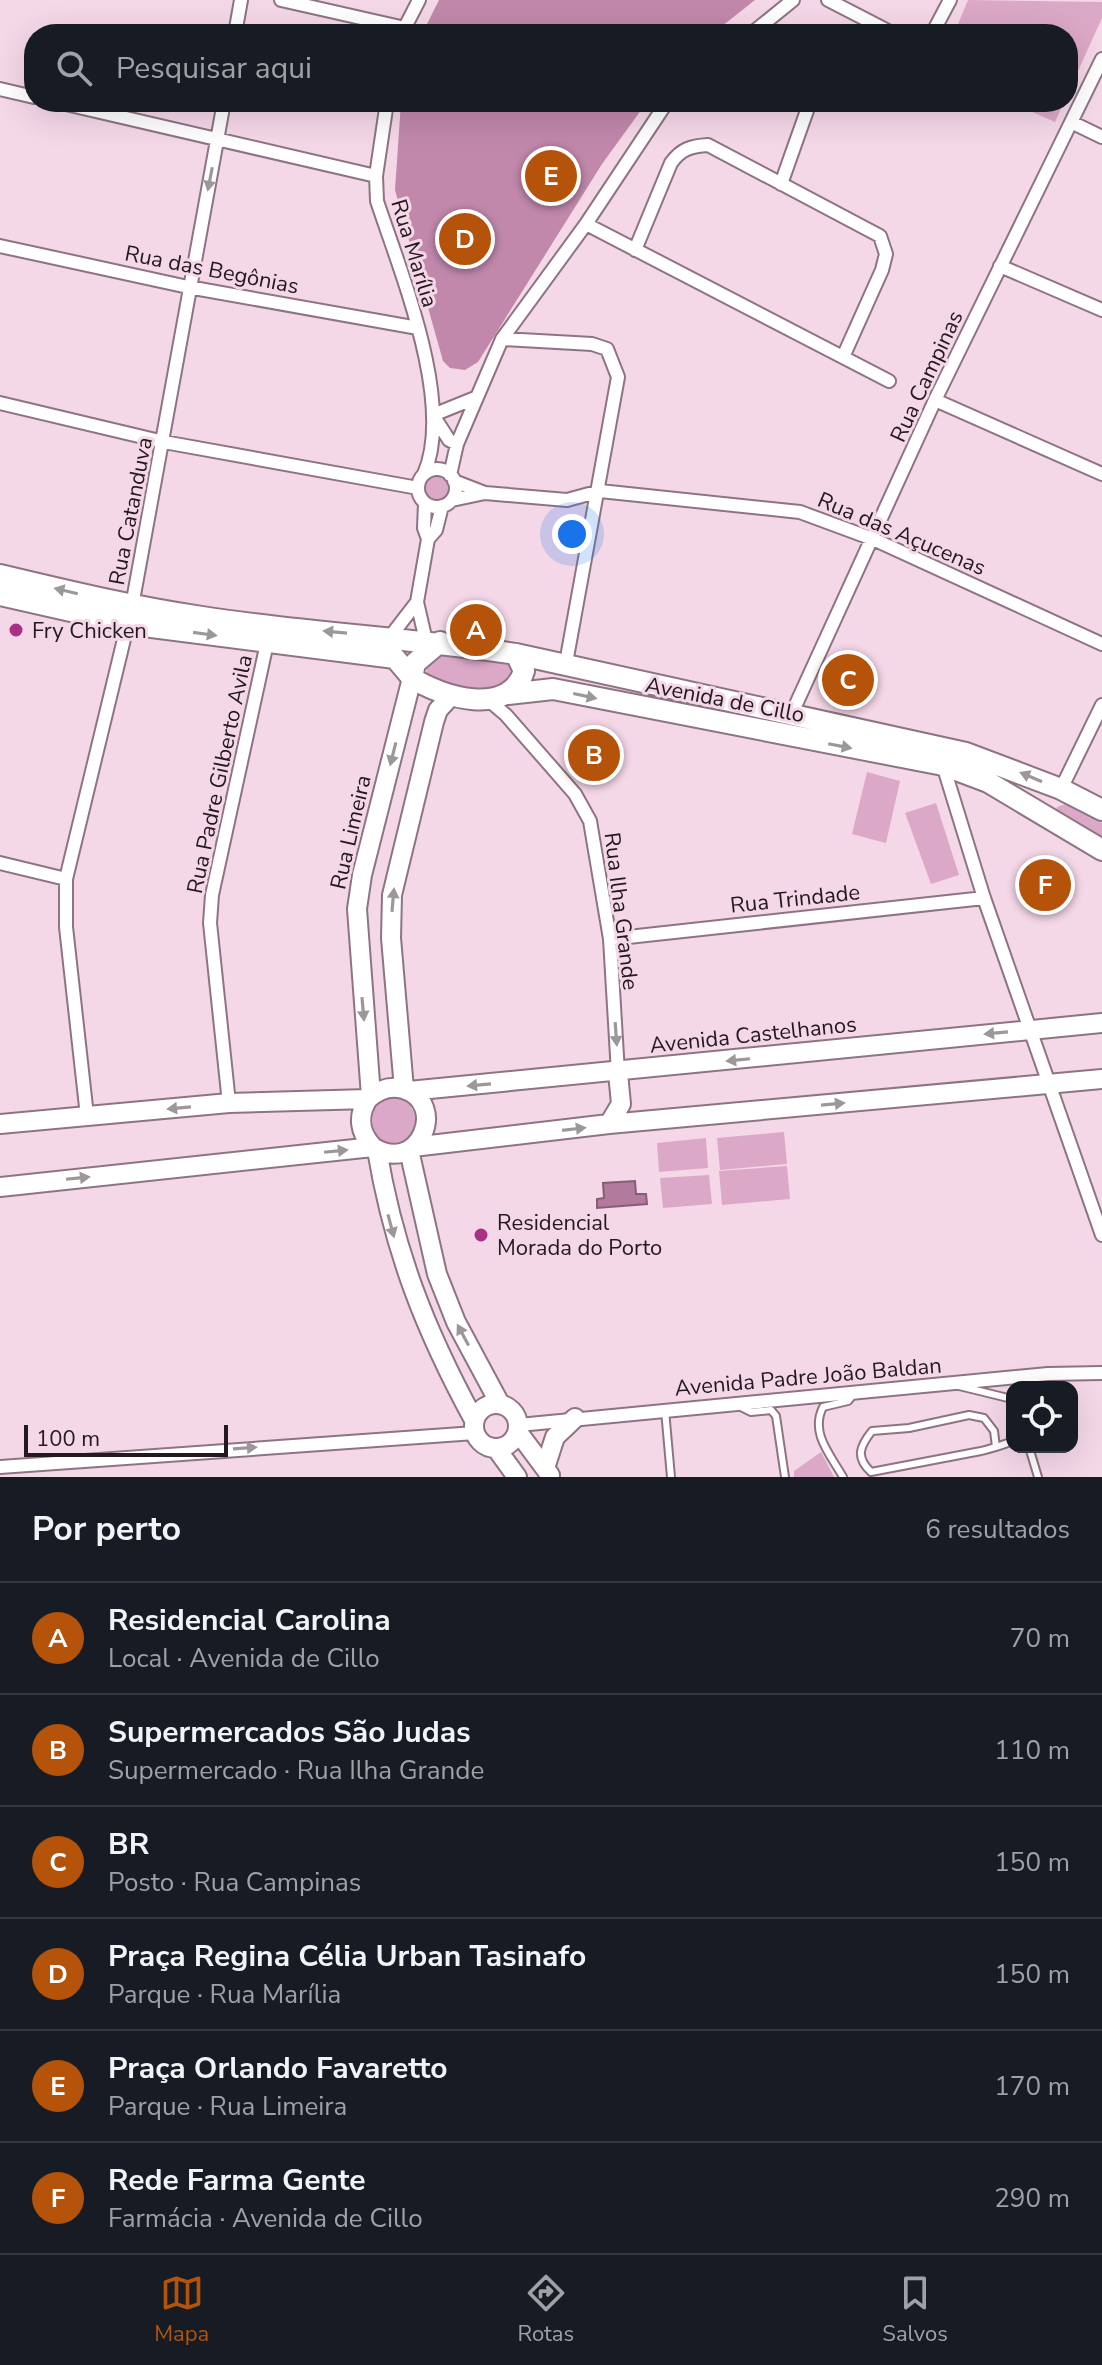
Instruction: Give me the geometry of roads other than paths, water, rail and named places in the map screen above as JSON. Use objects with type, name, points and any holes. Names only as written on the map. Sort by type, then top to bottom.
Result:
[{"type":"main road","name":"Avenida de Cillo","points":[[0,575],[130,615],[243,622],[390,637],[566,663],[966,753],[1061,789],[1102,810]]},
{"type":"main road","name":"Avenida de Cillo","points":[[0,595],[130,615],[267,643],[395,658],[412,678],[450,697],[486,698],[553,689],[943,765],[988,782],[1102,850]]},
{"type":"main road","points":[[412,678],[415,663],[433,642]]},
{"type":"main road","points":[[508,694],[520,684],[524,671],[516,654]]},
{"type":"main road","name":"Rua Limeira","points":[[370,1097],[357,909],[362,875],[412,678]]},
{"type":"main road","points":[[411,1148],[424,1132],[426,1122],[422,1104],[406,1090],[391,938],[392,895],[434,722],[438,710],[450,697]]},
{"type":"main road","points":[[988,782],[1038,801],[1052,800],[1061,789]]},
{"type":"main road","name":"Avenida Castelhanos","points":[[0,1124],[229,1103],[370,1097],[389,1087],[406,1090],[618,1073],[1102,1023]]},
{"type":"main road","points":[[609,1124],[621,1104],[618,1073]]},
{"type":"main road","points":[[0,1187],[375,1148],[392,1154],[411,1148],[609,1124],[1102,1079]]},
{"type":"main road","points":[[370,1097],[360,1121],[366,1139],[375,1148],[387,1208],[405,1272],[439,1355],[484,1445],[496,1448],[508,1445],[518,1428]]},
{"type":"main road","points":[[411,1148],[437,1274],[456,1322],[500,1404]]},
{"type":"main road","points":[[475,1427],[484,1407],[500,1404],[511,1409],[518,1428],[548,1473]]},
{"type":"main road","points":[[548,1473],[555,1437],[575,1418]]},
{"type":"main road","points":[[496,1448],[514,1476]]},
{"type":"street","points":[[237,24],[241,0]]},
{"type":"street","points":[[281,0],[375,24]]},
{"type":"street","points":[[407,24],[419,0]]},
{"type":"street","points":[[763,24],[793,0]]},
{"type":"street","points":[[828,0],[875,24]]},
{"type":"street","points":[[937,24],[950,0]]},
{"type":"street","name":"Rua Campinas","points":[[792,713],[935,400],[1102,59]]},
{"type":"street","points":[[0,89],[24,95]]},
{"type":"street","points":[[101,112],[376,176]]},
{"type":"street","name":"Rua Catanduva","points":[[87,1116],[66,927],[66,879],[130,615],[222,112]]},
{"type":"street","name":"Rua Marília","points":[[386,112],[376,176],[377,201],[418,328],[433,415],[430,461],[424,474]]},
{"type":"street","points":[[428,539],[436,530],[447,503],[457,444],[502,339],[586,224],[660,112]]},
{"type":"street","points":[[781,184],[806,112]]},
{"type":"street","points":[[1073,123],[1102,137]]},
{"type":"street","points":[[635,250],[671,163],[678,153],[693,146],[708,145],[880,236],[886,254],[882,270],[843,357]]},
{"type":"street","points":[[586,224],[889,381]]},
{"type":"street","name":"Rua das Begônias","points":[[0,246],[188,287],[418,328]]},
{"type":"street","points":[[1000,266],[1102,310]]},
{"type":"street","points":[[502,339],[592,344],[607,349],[615,362],[618,377],[600,491],[566,663]]},
{"type":"street","points":[[433,415],[475,398]]},
{"type":"street","points":[[935,400],[1102,474]]},
{"type":"street","points":[[0,403],[164,442],[418,488]]},
{"type":"street","name":"Rua Marília","points":[[433,415],[449,440],[457,444]]},
{"type":"street","points":[[390,637],[417,602],[428,539],[424,528],[425,503],[418,488],[424,474],[440,470],[452,478]]},
{"type":"street","name":"Rua das Açucenas","points":[[452,478],[485,493],[567,500],[600,491],[800,512],[873,539],[1102,644]]},
{"type":"street","name":"Rua das Açucenas","points":[[447,503],[485,493]]},
{"type":"street","points":[[425,503],[447,503]]},
{"type":"street","points":[[417,602],[433,642]]},
{"type":"street","name":"Rua Padre Gilberto Avila","points":[[229,1103],[210,923],[212,895],[267,643]]},
{"type":"street","name":"Rua Ilha Grande","points":[[486,698],[506,715],[584,805],[590,821],[610,939],[618,1073]]},
{"type":"street","points":[[1061,789],[1102,705]]},
{"type":"street","points":[[943,765],[984,898],[1102,1235]]},
{"type":"street","points":[[0,863],[66,879]]},
{"type":"street","name":"Rua Trindade","points":[[610,939],[984,898]]},
{"type":"street","name":"Avenida Padre João Baldan","points":[[518,1428],[575,1418],[731,1403],[1102,1373]]},
{"type":"street","points":[[0,1467],[475,1427]]},
{"type":"lane","points":[[952,1383],[1006,1397]]},
{"type":"lane","points":[[843,1477],[816,1429],[816,1420],[823,1407],[848,1401],[854,1394]]},
{"type":"lane","points":[[731,1403],[751,1412],[771,1410],[776,1416],[785,1477]]},
{"type":"lane","points":[[665,1410],[671,1477]]},
{"type":"lane","points":[[996,1447],[994,1431],[984,1418],[969,1415],[921,1426],[872,1431],[860,1447],[860,1455],[871,1472],[996,1447],[1006,1443]]},
{"type":"lane","points":[[1031,1453],[1038,1477]]},
{"type":"place","name":"Praça Orlando Favaretto","points":[[551,176]]},
{"type":"place","name":"Praça Regina Célia Urban Tasinafo","points":[[465,239]]},
{"type":"place","name":"Fry Chicken","points":[[16,630]]},
{"type":"place","name":"Residencial Carolina","points":[[476,630]]},
{"type":"place","name":"BR","points":[[848,680]]},
{"type":"place","name":"Supermercados São Judas","points":[[594,755]]},
{"type":"place","name":"Rede Farma Gente","points":[[1045,885]]},
{"type":"place","name":"Residencial Morada do Porto","points":[[481,1235]]}]
